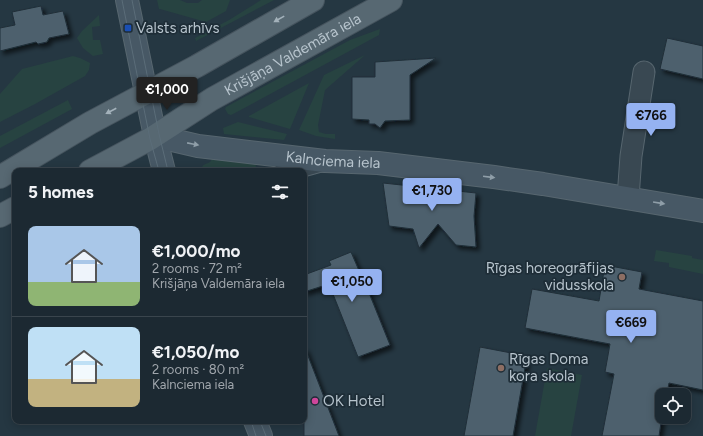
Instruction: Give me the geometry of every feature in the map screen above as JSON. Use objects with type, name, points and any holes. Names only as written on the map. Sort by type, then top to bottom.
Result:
[{"type":"main road","points":[[15,168],[90,123],[204,62],[313,0]]},
{"type":"main road","name":"Krišjāņa Valdemāra iela","points":[[155,136],[212,99],[391,0]]},
{"type":"main road","points":[[96,168],[155,136]]},
{"type":"main road","points":[[0,177],[12,170]]},
{"type":"main road","points":[[0,216],[12,210]]},
{"type":"street","points":[[127,0],[155,136],[163,168]]},
{"type":"street","points":[[628,198],[631,156],[644,72]]},
{"type":"street","name":"Kalnciema iela","points":[[155,136],[198,146],[325,160],[378,163],[543,184],[703,211]]},
{"type":"street","points":[[296,168],[325,160]]},
{"type":"street","points":[[256,424],[261,436]]},
{"type":"green space","points":[[157,0],[180,0],[187,3],[198,3],[202,0],[230,0],[226,11],[206,22],[159,9]]},
{"type":"green space","points":[[261,0],[274,0],[196,41],[195,38],[229,20]]},
{"type":"green space","points":[[99,15],[100,26],[92,27],[93,40],[100,40],[103,54],[93,56],[83,48],[77,38],[82,31]]},
{"type":"green space","points":[[380,29],[379,35],[235,113],[231,115],[228,114],[225,109],[226,107],[350,40]]},
{"type":"green space","points":[[365,55],[325,90],[318,125],[319,132],[335,134],[335,139],[316,136],[299,130],[324,75]]},
{"type":"green space","points":[[73,56],[90,63],[89,70],[85,76],[0,122],[0,94],[22,69]]},
{"type":"green space","points":[[309,83],[290,129],[249,117],[249,116]]},
{"type":"green space","points":[[68,100],[72,109],[0,148],[0,136]]},
{"type":"green space","points":[[238,122],[287,134],[284,140],[224,134],[223,128]]},
{"type":"green space","points":[[213,157],[255,162],[256,167],[202,168],[203,165],[210,162]]},
{"type":"green space","points":[[656,250],[692,256],[692,258],[703,260],[703,274],[669,267],[669,263],[654,261]]},
{"type":"green space","points":[[547,368],[582,375],[571,436],[535,436]]},
{"type":"building","points":[[41,6],[43,15],[63,11],[69,34],[49,38],[47,42],[38,44],[36,42],[0,51],[0,28],[15,25],[12,12]]},
{"type":"building","points":[[667,38],[703,46],[703,79],[660,69]]},
{"type":"building","points":[[436,58],[410,75],[410,120],[385,121],[380,128],[375,124],[369,124],[369,120],[352,119],[352,77],[375,77],[375,62]]},
{"type":"building","points":[[383,183],[476,193],[474,216],[476,247],[456,245],[438,224],[419,248],[413,229],[389,226]]},
{"type":"building","points":[[351,252],[390,345],[358,357],[329,284],[307,291],[307,274],[331,265],[329,261]]},
{"type":"building","points":[[605,265],[642,272],[639,289],[703,301],[703,390],[669,383],[668,388],[655,388],[655,424],[661,424],[659,436],[602,436],[614,374],[605,372],[610,344],[525,328],[532,289],[599,301]]},
{"type":"building","points":[[480,347],[527,356],[513,436],[464,436]]},
{"type":"building","name":"OK Hotel","points":[[307,353],[339,436],[304,436],[304,424],[307,424]]},
{"type":"tram line","points":[[122,0],[150,139],[158,168]]},
{"type":"tram line","points":[[132,0],[167,168]]},
{"type":"tram line","points":[[252,424],[256,436]]},
{"type":"tram line","points":[[261,424],[266,436]]},
{"type":"place","name":"Valsts arhīvs","points":[[128,28]]},
{"type":"place","name":"Rīgas horeogrāfijas vidusskola","points":[[622,277]]},
{"type":"place","name":"Rīgas Doma kora skola","points":[[501,368]]},
{"type":"place","name":"OK Hotel","points":[[315,401]]}]
